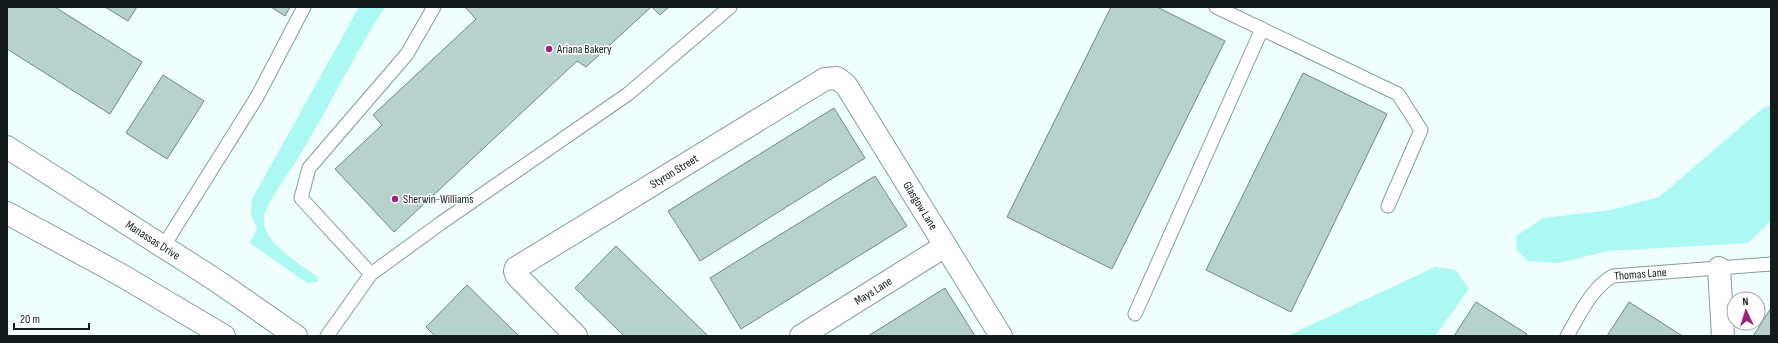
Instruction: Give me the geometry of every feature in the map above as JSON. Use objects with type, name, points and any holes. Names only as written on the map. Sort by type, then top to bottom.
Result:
[{"type":"street","name":"Glasgow Lane","points":[[837,78],[846,85],[1001,336]]},
{"type":"street","name":"Styron Street","points":[[576,336],[516,276],[516,268],[825,79],[837,78]]},
{"type":"street","name":"Manassas Drive","points":[[7,147],[214,279],[296,336]]},
{"type":"street","points":[[7,213],[121,275],[224,336]]},
{"type":"street","name":"Mays Lane","points":[[801,336],[946,246]]},
{"type":"street","points":[[1719,268],[1723,336]]},
{"type":"lane","points":[[163,247],[257,97],[304,7]]},
{"type":"lane","points":[[371,274],[301,198],[309,168],[407,54],[434,7]]},
{"type":"lane","points":[[327,336],[371,274],[440,223],[628,94],[730,7]]},
{"type":"lane","points":[[1216,7],[1398,94],[1421,130],[1388,206]]},
{"type":"lane","points":[[1135,314],[1262,29]]},
{"type":"lane","name":"Thomas Lane","points":[[1567,336],[1594,294],[1606,280],[1613,276],[1620,274],[1771,264]]},
{"type":"shaded area","points":[[359,7],[385,7],[297,160],[265,212],[265,227],[275,244],[301,266],[317,276],[317,282],[307,283],[250,243],[257,229],[251,215],[252,199]]},
{"type":"shaded area","points":[[1771,105],[1771,221],[1748,243],[1608,251],[1558,263],[1528,261],[1517,250],[1516,236],[1543,218],[1611,210],[1659,197],[1763,108]]},
{"type":"shaded area","points":[[1435,267],[1456,270],[1469,289],[1435,336],[1287,336]]},
{"type":"building","points":[[7,7],[55,7],[142,62],[110,114],[7,49]]},
{"type":"building","points":[[105,7],[137,7],[128,21]]},
{"type":"building","points":[[271,7],[290,7],[285,16]]},
{"type":"building","points":[[651,7],[586,67],[577,61],[394,232],[335,169],[382,125],[373,115],[476,19],[466,8]]},
{"type":"building","points":[[652,7],[669,7],[660,15]]},
{"type":"building","points":[[1111,7],[1157,7],[1225,41],[1112,269],[1007,217]]},
{"type":"building","points":[[1303,73],[1387,114],[1291,312],[1206,270]]},
{"type":"building","points":[[163,75],[204,101],[167,159],[126,133]]},
{"type":"building","points":[[834,108],[865,158],[700,261],[668,211]]},
{"type":"building","points":[[875,176],[907,226],[741,329],[710,278]]},
{"type":"building","points":[[616,246],[708,336],[624,336],[575,288]]},
{"type":"building","points":[[467,285],[519,336],[435,336],[426,327]]},
{"type":"building","points":[[945,288],[975,336],[868,336]]},
{"type":"building","points":[[1476,302],[1527,334],[1526,336],[1454,336]]},
{"type":"building","points":[[1629,302],[1681,335],[1607,336]]},
{"type":"building","points":[[1771,308],[1771,336],[1753,336],[1756,331],[1766,331],[1766,316]]},
{"type":"place","name":"Ariana Bakery","points":[[549,49]]},
{"type":"place","name":"Sherwin-Williams","points":[[395,199]]}]
